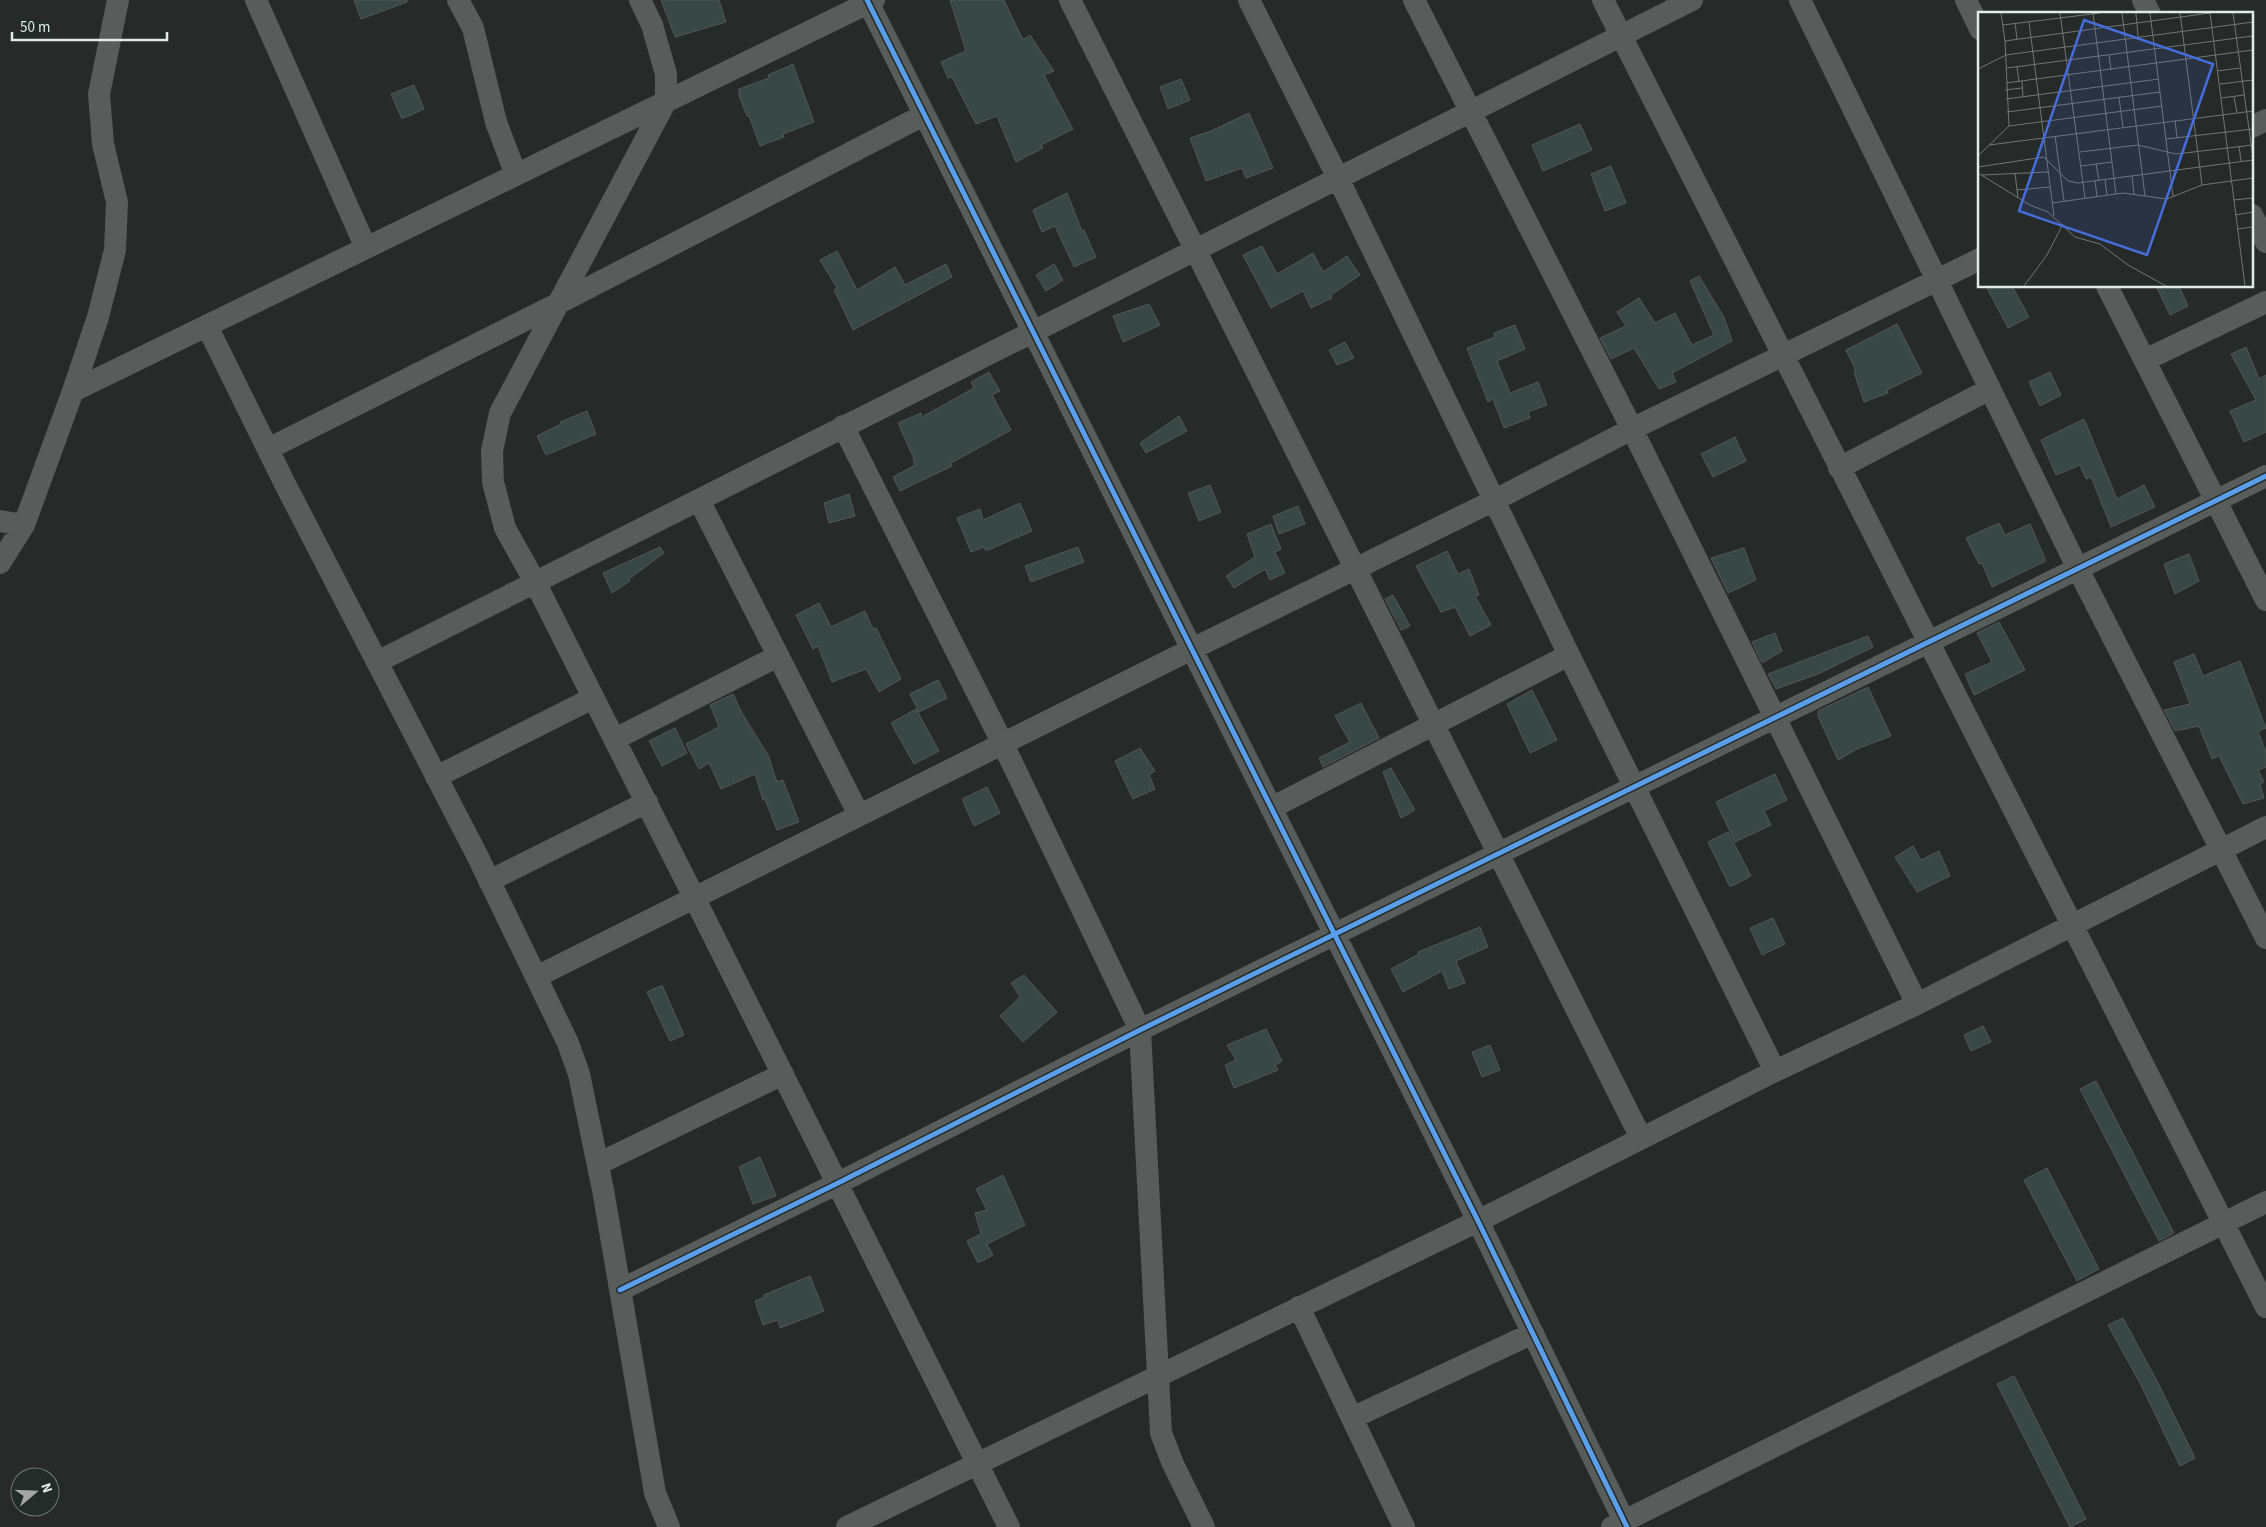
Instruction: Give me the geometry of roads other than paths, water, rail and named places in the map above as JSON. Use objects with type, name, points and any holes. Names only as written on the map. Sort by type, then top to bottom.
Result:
[{"type":"street","points":[[0,563],[24,525],[74,391],[98,317],[115,250],[116,202],[103,144],[100,94],[118,0]]},
{"type":"street","points":[[256,0],[366,248]]},
{"type":"street","points":[[458,0],[473,28],[496,122],[516,175]]},
{"type":"street","points":[[640,0],[652,25],[666,74],[666,102],[500,413],[492,451],[493,482],[505,528],[535,582],[594,698],[1009,1527]]},
{"type":"street","points":[[1070,0],[1641,1138]]},
{"type":"street","points":[[1249,0],[1338,178],[1569,655],[1775,1071]]},
{"type":"street","points":[[1414,0],[1632,429],[1917,1004]]},
{"type":"street","points":[[1603,0],[2266,1307]]},
{"type":"street","points":[[377,662],[842,426],[1033,333],[1195,249],[1692,0]]},
{"type":"street","points":[[1800,0],[2078,569],[2266,938]]},
{"type":"street","points":[[1966,0],[1978,25]]},
{"type":"street","points":[[2143,0],[2149,12]]},
{"type":"street","points":[[74,391],[870,1],[924,115],[1478,1221],[1533,1333],[1621,1525],[2266,1202]]},
{"type":"street","points":[[268,449],[559,303],[924,115]]},
{"type":"street","points":[[2254,126],[2266,120]]},
{"type":"street","points":[[2254,219],[2266,242]]},
{"type":"street","points":[[536,977],[860,814],[1495,500],[1632,429],[1978,260]]},
{"type":"street","points":[[2108,288],[2266,600]]},
{"type":"street","points":[[2145,360],[2266,302]]},
{"type":"street","points":[[207,326],[489,881],[568,1043],[579,1074],[598,1164],[655,1493],[668,1527]]},
{"type":"street","points":[[1839,468],[1990,389]]},
{"type":"street","points":[[842,426],[1003,744],[1140,1030],[1159,1375],[1158,1406],[1161,1433],[1173,1464],[1204,1527]]},
{"type":"street","points":[[620,1290],[836,1184],[1140,1030],[2266,476]]},
{"type":"street","points":[[699,500],[860,814]]},
{"type":"street","points":[[0,521],[24,525]]},
{"type":"street","points":[[1271,808],[1569,655]]},
{"type":"street","points":[[614,739],[778,656]]},
{"type":"street","points":[[436,777],[594,698]]},
{"type":"street","points":[[489,881],[646,802]]},
{"type":"street","points":[[847,1527],[1478,1221],[1775,1071],[1917,1004],[2221,848],[2266,827]]},
{"type":"street","points":[[598,1164],[783,1074]]},
{"type":"street","points":[[1300,1307],[1404,1527]]},
{"type":"street","points":[[1352,1418],[1533,1333]]}]
